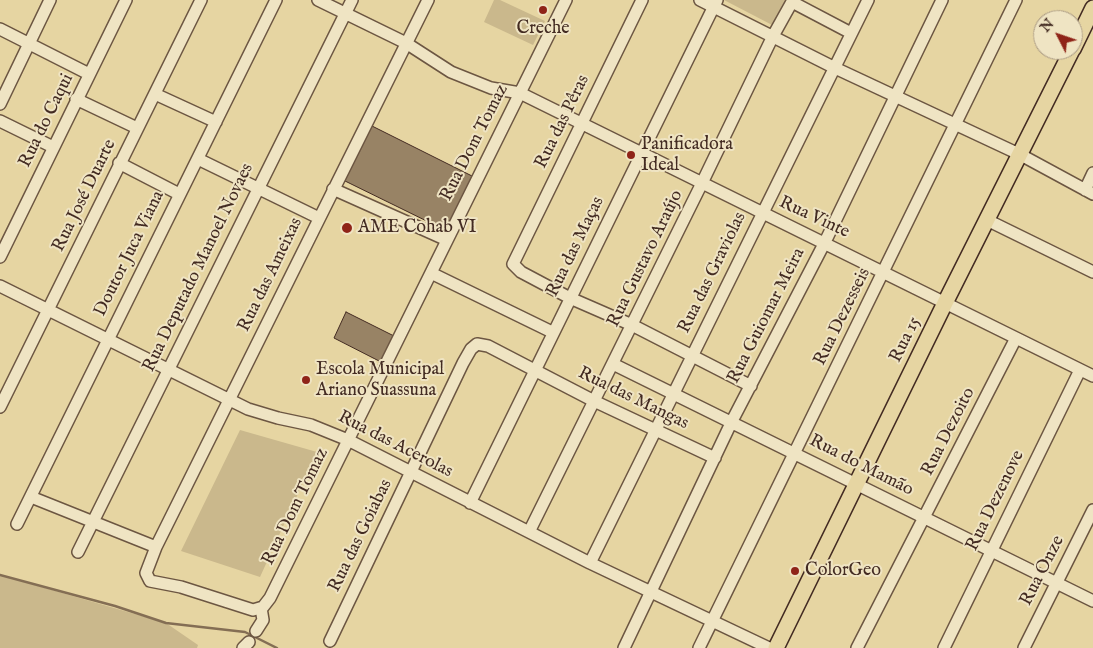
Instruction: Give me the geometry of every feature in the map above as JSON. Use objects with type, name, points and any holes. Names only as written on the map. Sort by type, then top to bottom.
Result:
[{"type":"main road","name":"Rua 15","points":[[1083,28],[1093,8]]},
{"type":"main road","name":"Rua 15","points":[[776,648],[945,303],[1068,60]]},
{"type":"street","points":[[0,104],[50,0]]},
{"type":"street","name":"Rua do Caqui","points":[[0,257],[126,0]]},
{"type":"street","name":"Rua José Duarte","points":[[0,407],[201,0]]},
{"type":"street","name":"Doutor Juca Viana","points":[[17,524],[276,0]]},
{"type":"street","name":"Rua Vinte","points":[[318,0],[406,43],[451,72],[474,83],[498,90],[520,93],[885,271],[945,303],[1093,376]]},
{"type":"street","name":"Rua Deputado Manoel Novaes","points":[[78,552],[352,0]]},
{"type":"street","name":"Rua das Ameixas","points":[[261,608],[254,610],[181,587],[153,582],[146,575],[148,566],[428,0]]},
{"type":"street","name":"Rua Dom Tomaz","points":[[261,608],[270,598],[566,0]]},
{"type":"street","name":"Rua das Pêras","points":[[570,298],[516,269],[513,264],[514,258],[642,0]]},
{"type":"street","points":[[700,0],[716,4],[835,68],[955,126],[1021,155],[1089,192],[1093,173]]},
{"type":"street","name":"Rua das Graviolas","points":[[590,563],[868,0]]},
{"type":"street","name":"Rua Guiomar Meira","points":[[624,648],[732,421],[825,242],[942,0]]},
{"type":"street","name":"Rua Dezesseis","points":[[699,648],[1016,0]]},
{"type":"street","points":[[792,1],[851,33]]},
{"type":"street","name":"Rua Gustavo Araújo","points":[[529,532],[792,1]]},
{"type":"street","name":"Rua das Maças","points":[[470,503],[552,332],[716,4]]},
{"type":"street","points":[[0,29],[89,74]]},
{"type":"street","points":[[155,94],[216,122]]},
{"type":"street","points":[[76,99],[137,128]]},
{"type":"street","points":[[0,121],[53,147]]},
{"type":"street","points":[[198,159],[319,218]]},
{"type":"street","points":[[119,163],[179,194]]},
{"type":"street","points":[[333,189],[447,240]]},
{"type":"street","points":[[988,220],[1093,272]]},
{"type":"street","points":[[431,274],[552,332]]},
{"type":"street","name":"Rua das Acerolas","points":[[0,286],[229,399],[264,414],[311,425],[348,440],[590,563],[769,648]]},
{"type":"street","points":[[570,298],[632,325],[751,386]]},
{"type":"street","name":"Rua Dezoito","points":[[857,648],[926,518],[1016,338]]},
{"type":"street","name":"Rua das Goiabas","points":[[330,641],[410,473],[473,347],[479,344],[488,346],[535,370]]},
{"type":"street","name":"Rua do Mamão","points":[[613,364],[732,421],[990,552],[1093,601]]},
{"type":"street","name":"Rua das Mangas","points":[[535,370],[594,401],[715,458]]},
{"type":"street","name":"Rua Dezenove","points":[[944,648],[1080,370]]},
{"type":"street","points":[[31,497],[156,547]]},
{"type":"street","name":"Rua Onze","points":[[1024,648],[1093,510]]},
{"type":"street","points":[[256,632],[264,620],[261,608]]},
{"type":"shaded area","points":[[494,0],[500,0],[545,21],[533,45],[484,22]]},
{"type":"shaded area","points":[[724,0],[790,0],[776,27]]},
{"type":"shaded area","points":[[240,430],[317,452],[260,577],[181,551]]},
{"type":"shaded area","points":[[0,575],[166,623],[198,645],[197,648],[0,648]]},
{"type":"building","points":[[372,126],[474,177],[447,231],[343,180]]},
{"type":"building","points":[[346,312],[394,336],[381,362],[334,338]]},
{"type":"waterway","points":[[0,575],[115,606],[166,623],[245,632],[277,648]]},
{"type":"place","name":"Creche","points":[[543,10]]},
{"type":"place","name":"Panificadora Ideal","points":[[631,155]]},
{"type":"place","name":"AME Cohab VI","points":[[347,228]]},
{"type":"place","name":"Escola Municipal Ariano Suassuna","points":[[306,380]]},
{"type":"place","name":"ColorGeo","points":[[795,571]]}]
